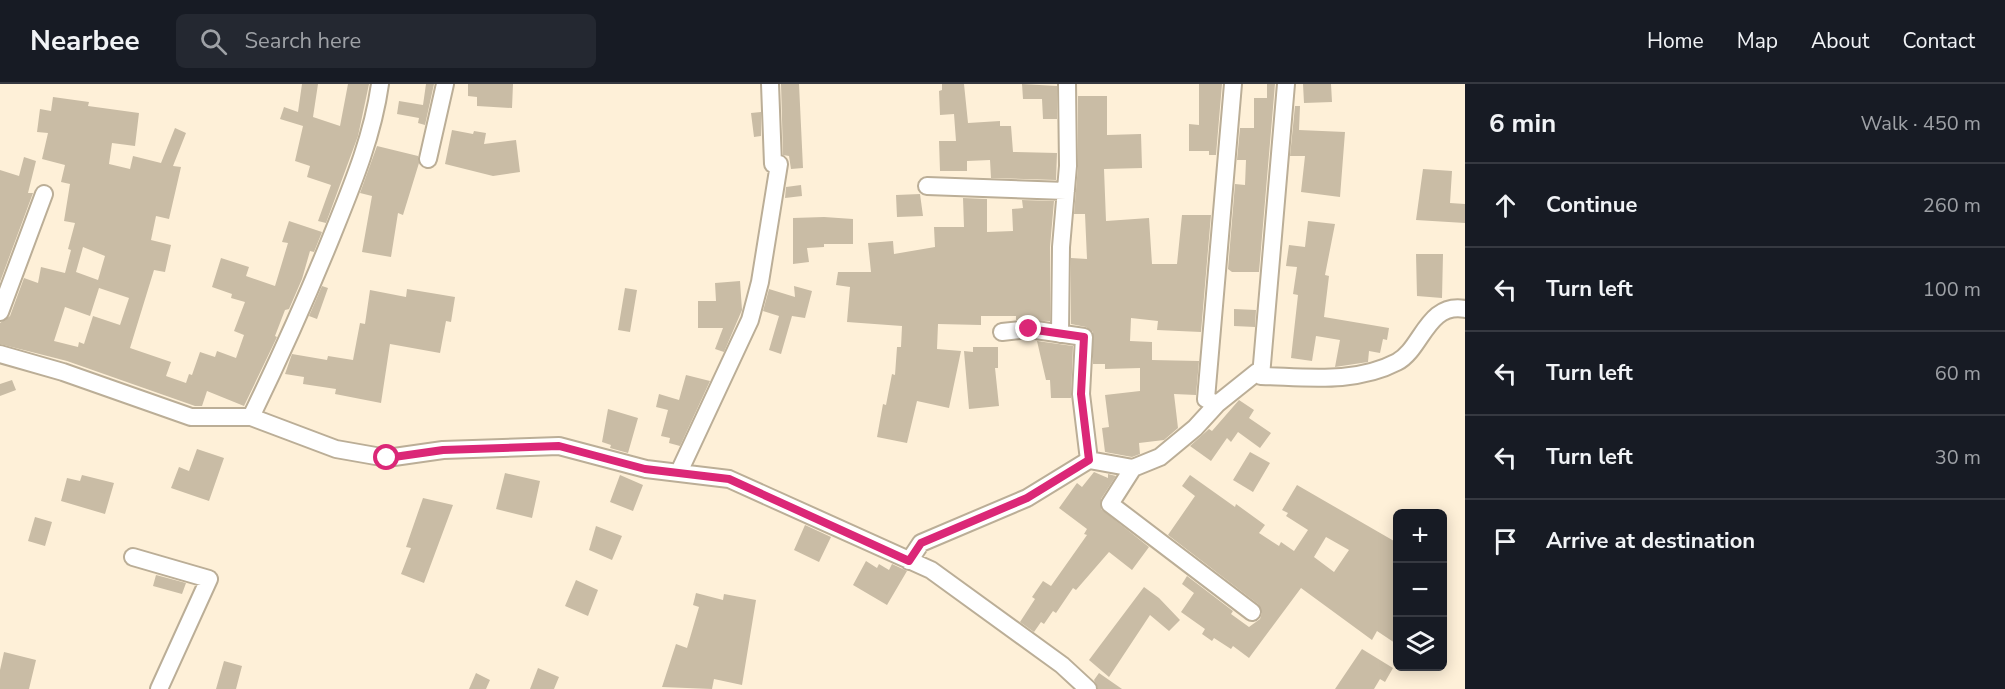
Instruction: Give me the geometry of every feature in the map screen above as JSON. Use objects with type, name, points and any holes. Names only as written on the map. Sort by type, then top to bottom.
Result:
[{"type":"street","points":[[250,417],[298,321],[353,185],[376,114],[380,84]]},
{"type":"street","points":[[428,159],[445,84]]},
{"type":"street","points":[[680,472],[750,320],[760,282],[779,164],[773,164],[770,84]]},
{"type":"street","points":[[1060,334],[1061,247],[1066,191],[1067,84]]},
{"type":"street","points":[[1216,404],[1206,399],[1233,84]]},
{"type":"street","points":[[1261,376],[1286,84]]},
{"type":"street","points":[[927,186],[1066,191]]},
{"type":"street","points":[[0,312],[44,194]]},
{"type":"street","points":[[909,561],[921,543],[1027,498],[1089,460],[1132,468],[1160,458],[1195,428],[1216,404],[1257,372],[1261,376],[1353,378],[1399,362],[1437,315],[1455,307],[1465,309]]},
{"type":"street","points":[[1002,332],[1029,329],[1084,337],[1081,394],[1089,460]]},
{"type":"street","points":[[0,354],[63,372],[191,417],[250,417],[336,449],[387,458],[443,450],[559,446],[645,469],[729,479],[931,570],[1062,665],[1088,689]]},
{"type":"street","points":[[1132,468],[1110,504],[1252,612]]},
{"type":"street","points":[[133,557],[209,579],[159,689]]},
{"type":"building","points":[[302,84],[318,84],[313,117],[340,126],[348,84],[369,84],[358,136],[326,223],[318,221],[331,185],[307,177],[310,166],[295,161],[303,126],[280,119],[284,107],[298,112]]},
{"type":"building","points":[[426,84],[434,84],[425,125],[418,123],[419,118],[397,114],[399,101],[423,105]]},
{"type":"building","points":[[468,84],[513,84],[512,108],[477,106],[477,97],[468,96]]},
{"type":"building","points":[[781,84],[799,84],[803,168],[791,169],[789,156],[783,155]]},
{"type":"building","points":[[942,84],[964,84],[968,123],[1000,121],[1000,126],[1011,126],[1013,152],[1057,153],[1056,180],[991,178],[990,160],[967,161],[967,171],[940,171],[939,141],[956,141],[954,114],[940,115],[939,91],[942,90]]},
{"type":"building","points":[[1022,84],[1057,86],[1057,119],[1043,119],[1042,99],[1023,99]]},
{"type":"building","points":[[1199,84],[1222,84],[1216,155],[1209,155],[1209,151],[1189,151],[1189,124],[1199,125]]},
{"type":"building","points":[[1267,84],[1275,84],[1259,272],[1232,272],[1228,269],[1235,184],[1245,185],[1246,160],[1237,160],[1240,128],[1254,128],[1254,98],[1267,98]]},
{"type":"building","points":[[1303,84],[1331,84],[1332,102],[1304,103]]},
{"type":"building","points":[[1078,96],[1107,96],[1107,135],[1141,134],[1142,168],[1104,169],[1106,221],[1149,218],[1152,264],[1177,264],[1182,215],[1211,215],[1201,332],[1157,330],[1158,321],[1131,318],[1130,341],[1152,342],[1152,360],[1199,361],[1196,395],[1174,394],[1178,428],[1164,440],[1139,443],[1140,454],[1132,457],[1105,452],[1102,428],[1109,427],[1105,395],[1140,391],[1140,368],[1105,369],[1105,364],[1093,364],[1093,332],[1086,327],[1071,324],[1071,258],[1087,259],[1085,214],[1074,214],[1078,166]]},
{"type":"building","points":[[53,97],[89,102],[88,106],[139,113],[135,146],[112,143],[109,164],[130,169],[133,156],[161,163],[175,128],[186,133],[173,166],[181,167],[169,219],[156,216],[151,240],[171,245],[165,272],[154,270],[130,348],[171,362],[166,376],[186,383],[189,374],[192,375],[200,352],[215,357],[217,351],[236,358],[244,335],[234,331],[245,302],[231,298],[232,294],[212,287],[221,258],[249,267],[246,276],[275,286],[288,243],[282,242],[289,221],[322,232],[314,252],[310,251],[302,279],[289,309],[285,310],[275,336],[277,337],[244,406],[207,391],[202,406],[195,406],[67,361],[0,344],[0,323],[10,316],[24,278],[38,283],[41,267],[65,273],[71,250],[68,249],[75,223],[64,221],[70,184],[61,182],[65,165],[42,159],[48,133],[37,132],[40,109],[51,111]],"holes":[[[83,247],[105,256],[98,280],[76,272]],[[99,288],[129,298],[120,325],[93,316],[84,344],[79,342],[78,347],[54,341],[65,307],[90,316]]]},
{"type":"building","points":[[1295,106],[1300,106],[1299,130],[1345,132],[1340,197],[1301,192],[1305,156],[1290,156]]},
{"type":"building","points":[[761,112],[761,136],[754,137],[751,113]]},
{"type":"building","points":[[452,130],[473,134],[474,131],[486,133],[484,144],[516,140],[520,172],[493,176],[445,164]]},
{"type":"building","points":[[377,146],[418,156],[419,163],[403,215],[398,213],[391,257],[362,252],[372,196],[360,193]]},
{"type":"building","points":[[24,157],[36,161],[28,193],[33,193],[0,282],[0,170],[19,176]]},
{"type":"building","points":[[1423,169],[1452,171],[1450,203],[1465,204],[1465,223],[1416,220]]},
{"type":"building","points":[[801,185],[802,196],[785,198],[786,187]]},
{"type":"building","points":[[920,194],[923,216],[897,217],[896,195]]},
{"type":"building","points":[[963,198],[987,199],[987,232],[1013,231],[1012,209],[1023,208],[1022,200],[1054,201],[1050,247],[1050,321],[1016,320],[1016,316],[981,316],[981,325],[938,324],[937,349],[961,351],[949,408],[917,401],[907,443],[877,437],[883,404],[886,405],[892,374],[895,375],[897,347],[901,347],[902,326],[847,322],[850,287],[836,285],[838,272],[871,272],[868,243],[893,241],[894,254],[935,247],[934,227],[964,227]]},
{"type":"building","points":[[793,218],[853,219],[853,244],[824,244],[824,247],[807,248],[809,262],[793,264]]},
{"type":"building","points":[[1308,221],[1335,224],[1325,275],[1329,276],[1324,317],[1389,328],[1387,340],[1383,339],[1380,353],[1369,351],[1368,362],[1335,367],[1340,340],[1316,336],[1312,361],[1291,358],[1298,295],[1293,294],[1297,267],[1286,266],[1289,245],[1305,247]]},
{"type":"building","points":[[1416,254],[1443,254],[1442,298],[1417,296]]},
{"type":"building","points":[[740,281],[742,310],[724,352],[715,349],[723,328],[698,328],[698,301],[716,301],[715,283]]},
{"type":"building","points":[[322,286],[328,288],[317,319],[309,316]]},
{"type":"building","points":[[794,286],[812,291],[805,318],[792,316],[781,354],[769,350],[779,316],[763,311],[769,289],[795,297]]},
{"type":"building","points":[[625,288],[637,290],[630,332],[618,330]]},
{"type":"building","points":[[407,289],[455,297],[451,322],[446,321],[440,353],[390,344],[381,403],[335,394],[336,389],[303,384],[304,377],[285,374],[292,354],[327,360],[328,356],[353,360],[360,323],[365,324],[370,290],[406,297]]},
{"type":"building","points":[[1234,309],[1256,310],[1255,327],[1234,326]]},
{"type":"building","points":[[1037,341],[1073,346],[1071,398],[1051,398],[1050,380],[1046,380]]},
{"type":"building","points":[[973,347],[998,347],[998,368],[995,368],[999,406],[969,409],[964,351],[973,352]]},
{"type":"building","points":[[686,375],[710,381],[680,446],[669,443],[670,438],[661,436],[668,410],[656,407],[659,394],[679,400]]},
{"type":"building","points":[[12,380],[16,390],[0,396],[0,384]]},
{"type":"building","points":[[1239,400],[1254,410],[1249,418],[1271,433],[1260,448],[1238,432],[1231,442],[1227,438],[1211,461],[1190,446],[1209,429],[1212,431]]},
{"type":"building","points":[[608,409],[638,418],[628,453],[610,448],[611,445],[602,442]]},
{"type":"building","points":[[197,449],[224,458],[209,501],[171,488],[179,467],[189,471]]},
{"type":"building","points":[[1250,452],[1270,463],[1253,492],[1233,480]]},
{"type":"building","points":[[1094,472],[1108,478],[1108,474],[1116,476],[1101,499],[1101,509],[1149,547],[1132,570],[1109,552],[1076,590],[1073,588],[1056,613],[1053,611],[1044,624],[1041,622],[1034,632],[1020,622],[1035,599],[1032,597],[1043,581],[1051,586],[1087,535],[1084,534],[1087,529],[1059,508],[1077,483],[1082,487]]},
{"type":"building","points":[[505,473],[540,481],[532,518],[496,509]]},
{"type":"building","points":[[82,475],[114,483],[105,514],[61,501],[67,478],[80,481]]},
{"type":"building","points":[[620,475],[643,485],[633,511],[610,502]]},
{"type":"building","points":[[1190,475],[1265,525],[1259,533],[1279,546],[1281,542],[1294,551],[1308,530],[1286,516],[1288,513],[1282,510],[1297,485],[1393,540],[1393,642],[1377,631],[1372,640],[1301,588],[1249,658],[1233,646],[1231,649],[1214,638],[1212,641],[1202,634],[1205,629],[1181,612],[1194,593],[1182,584],[1187,576],[1233,611],[1231,614],[1249,627],[1260,619],[1262,613],[1258,604],[1168,535],[1195,496],[1182,486]],"holes":[[[1326,537],[1349,550],[1334,572],[1314,557]]]},
{"type":"building","points":[[423,498],[453,505],[424,583],[401,574],[411,548],[406,547]]},
{"type":"building","points":[[35,517],[52,522],[45,546],[28,541]]},
{"type":"building","points":[[805,525],[831,537],[819,562],[794,550]]},
{"type":"building","points":[[596,526],[622,536],[612,560],[589,550]]},
{"type":"building","points":[[866,561],[877,568],[879,564],[889,570],[892,564],[907,571],[887,605],[853,585]]},
{"type":"building","points":[[156,575],[186,583],[182,594],[153,586]]},
{"type":"building","points":[[576,580],[598,590],[588,616],[565,606]]},
{"type":"building","points":[[1144,587],[1159,598],[1180,620],[1169,631],[1150,615],[1109,677],[1089,660]]},
{"type":"building","points":[[696,593],[723,600],[724,594],[756,600],[742,685],[714,679],[712,689],[662,687],[676,644],[687,648],[699,607],[693,605]]},
{"type":"building","points":[[1362,649],[1393,668],[1385,682],[1380,679],[1374,689],[1335,689]]},
{"type":"building","points":[[4,652],[36,660],[29,689],[0,689],[0,670]]},
{"type":"building","points":[[224,661],[242,666],[236,689],[216,689]]},
{"type":"building","points":[[538,668],[559,677],[554,689],[530,689]]},
{"type":"building","points":[[476,673],[490,680],[486,689],[469,689]]},
{"type":"building","points":[[1099,673],[1122,689],[1098,689],[1094,680]]},
{"type":"route","points":[[387,458],[443,450],[559,446],[645,469],[729,479],[909,561],[921,543],[1027,498],[1089,460],[1081,394],[1084,337],[1029,329]]}]
